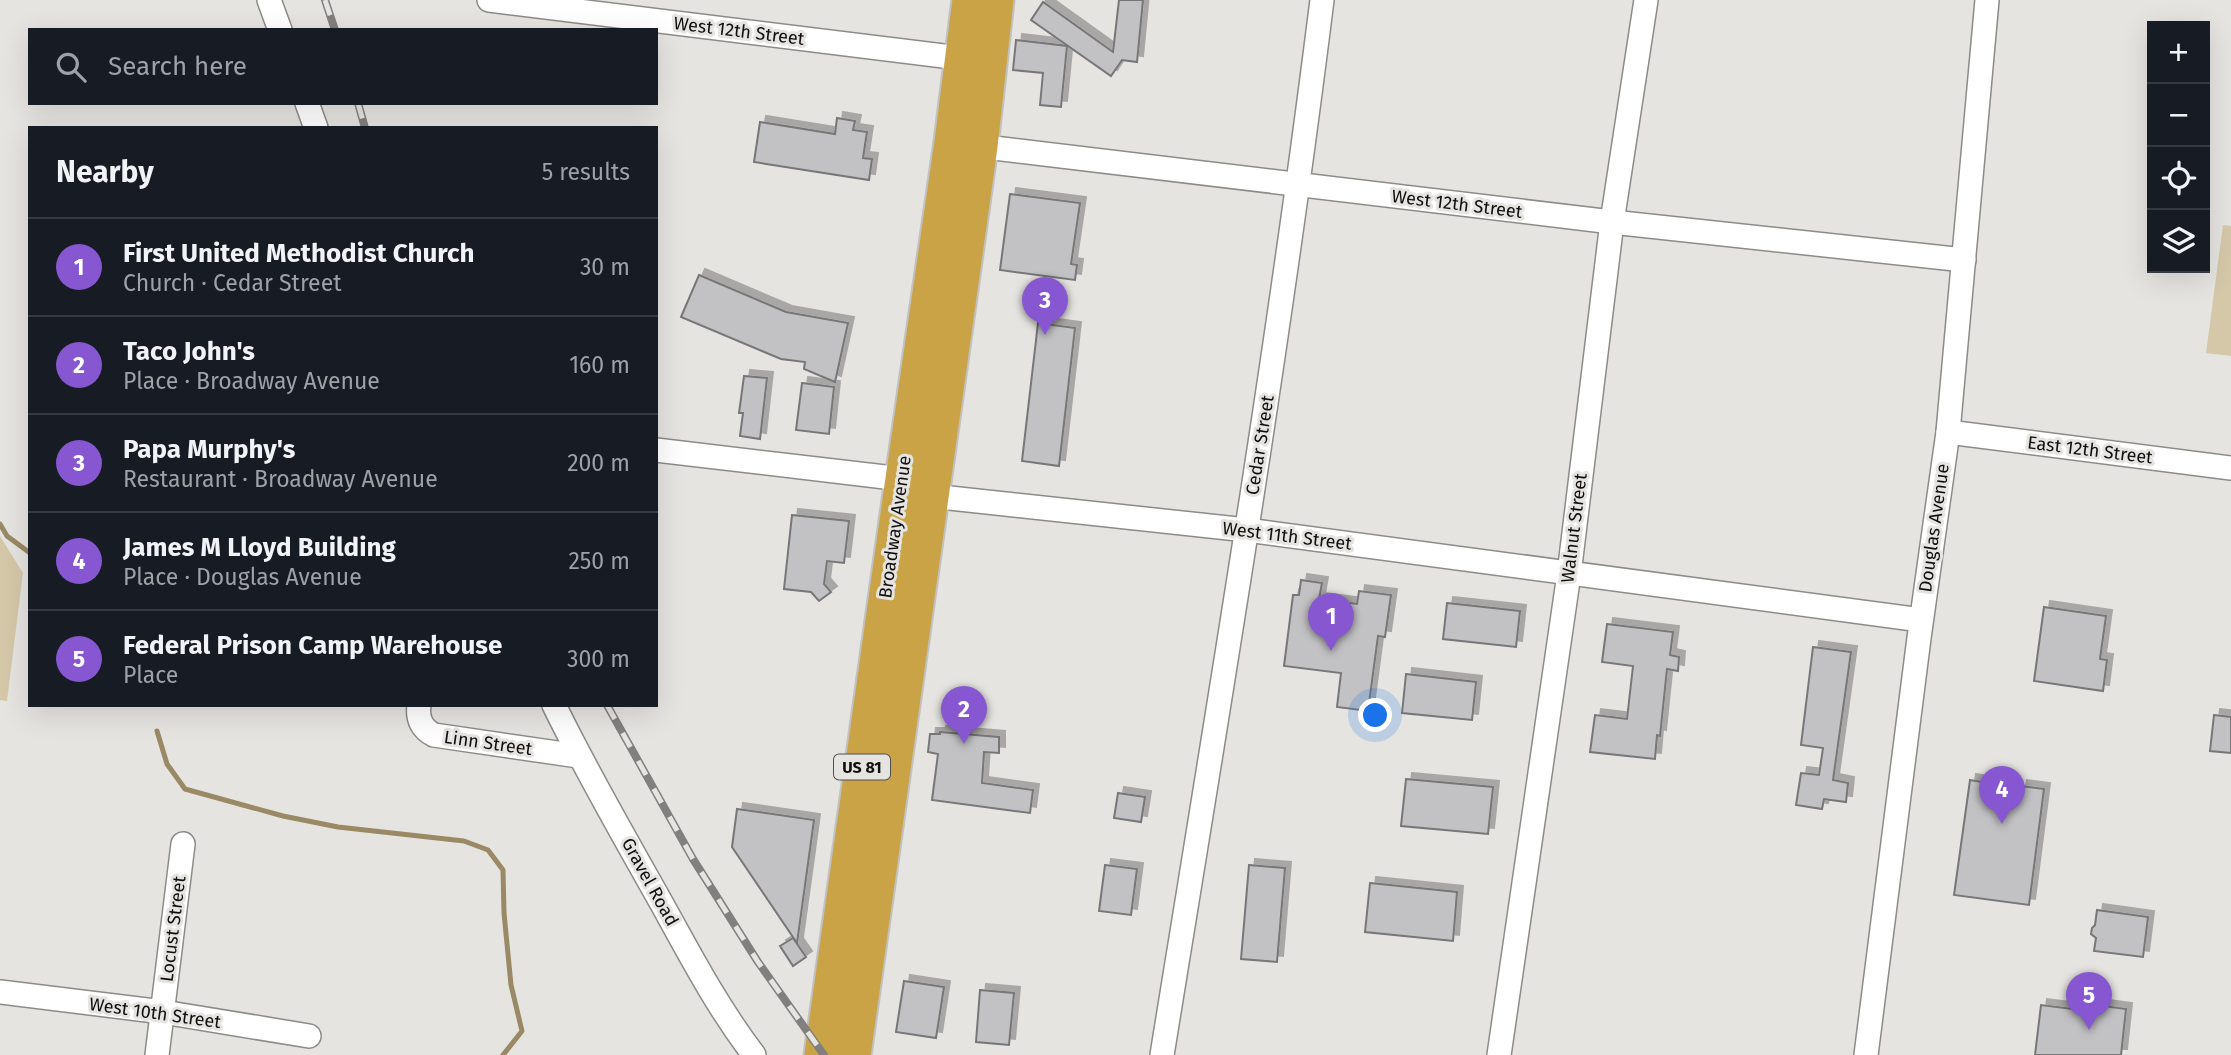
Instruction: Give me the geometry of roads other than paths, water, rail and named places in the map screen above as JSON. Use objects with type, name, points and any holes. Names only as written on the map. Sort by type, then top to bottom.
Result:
[{"type":"highway","name":"Broadway Avenue","points":[[854,1055],[931,496],[975,60],[969,0]]},
{"type":"highway","name":"Broadway Avenue","points":[[975,60],[998,0]]},
{"type":"highway","name":"Broadway Avenue","points":[[821,1055],[902,479],[966,144]]},
{"type":"street","points":[[269,0],[279,28]]},
{"type":"street","name":"West 12th Street","points":[[489,0],[975,60]]},
{"type":"street","name":"Cedar Street","points":[[1162,1055],[1247,530],[1299,185],[1322,0]]},
{"type":"street","name":"Walnut Street","points":[[1499,1055],[1569,574],[1612,222],[1646,0]]},
{"type":"street","name":"Douglas Avenue","points":[[1866,1055],[1921,620],[1948,432],[1987,0]]},
{"type":"street","points":[[308,105],[315,126]]},
{"type":"street","name":"West 12th Street","points":[[966,144],[1612,222],[1964,260]]},
{"type":"street","name":"East 12th Street","points":[[1948,432],[2231,468]]},
{"type":"street","name":"West 11th Street","points":[[658,450],[902,479],[931,496],[1247,530],[1921,620]]},
{"type":"street","name":"Linn Street","points":[[419,707],[420,722],[426,731],[434,735],[579,756]]},
{"type":"street","name":"Gravel Road","points":[[555,707],[579,756],[702,975],[741,1039],[754,1055]]},
{"type":"street","name":"Locust Street","points":[[157,1055],[183,844]]},
{"type":"street","name":"West 10th Street","points":[[0,992],[163,1012],[309,1036]]},
{"type":"waterway","points":[[0,524],[7,536],[28,552]]},
{"type":"waterway","points":[[157,731],[167,764],[185,789],[283,816],[338,827],[464,841],[488,850],[503,870],[511,985],[522,1031],[503,1055]]},
{"type":"railway","points":[[325,0],[334,28]]},
{"type":"railway","points":[[359,105],[364,126]]},
{"type":"railway","points":[[608,707],[693,859],[758,962],[824,1055]]},
{"type":"place","name":"Papa Murphy's","points":[[1045,335]]},
{"type":"place","name":"First United Methodist Church","points":[[1331,651]]},
{"type":"place","name":"Taco John's","points":[[964,744]]},
{"type":"place","name":"James M Lloyd Building","points":[[2002,824]]},
{"type":"place","name":"Federal Prison Camp Warehouse","points":[[2089,1030]]}]
